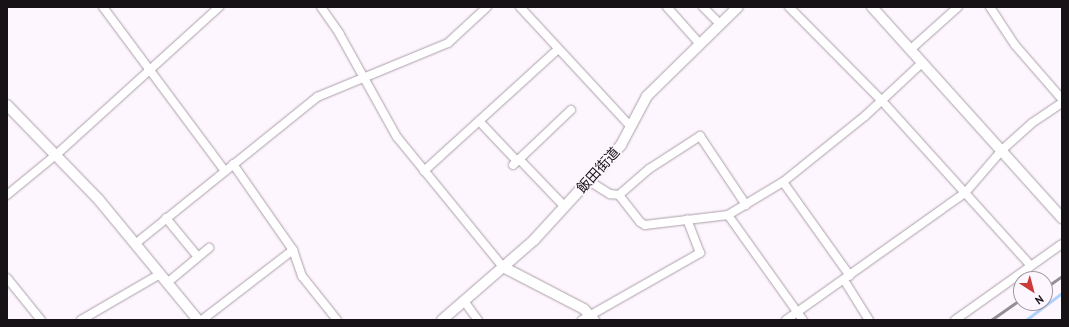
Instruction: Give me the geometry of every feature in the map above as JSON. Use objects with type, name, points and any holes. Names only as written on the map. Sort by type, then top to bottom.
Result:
[{"type":"street","points":[[103,7],[225,171]]},
{"type":"street","points":[[7,195],[57,154],[219,7]]},
{"type":"street","points":[[321,7],[339,33],[397,137],[502,267],[584,309],[589,318],[700,253],[686,219]]},
{"type":"street","points":[[135,244],[317,97],[448,43],[487,7]]},
{"type":"street","points":[[520,7],[630,127]]},
{"type":"street","points":[[667,7],[700,44]]},
{"type":"street","points":[[703,7],[720,24]]},
{"type":"street","name":"飯田街道","points":[[442,320],[534,240],[621,146],[647,96],[738,7]]},
{"type":"street","points":[[789,7],[882,101],[1031,266]]},
{"type":"street","points":[[872,7],[1062,218]]},
{"type":"street","points":[[911,49],[958,7]]},
{"type":"street","points":[[991,7],[1015,46],[1062,99]]},
{"type":"street","points":[[424,171],[558,49]]},
{"type":"street","points":[[589,181],[610,194],[619,195],[640,222],[645,225],[728,215],[783,182],[882,101],[923,62]]},
{"type":"street","points":[[786,320],[965,193],[1002,150],[1032,123],[1062,103]]},
{"type":"street","points":[[7,105],[57,154],[198,320]]},
{"type":"street","points":[[516,162],[571,110]]},
{"type":"street","points":[[479,121],[516,162],[565,207]]},
{"type":"street","points":[[619,195],[649,169],[700,136],[746,205]]},
{"type":"street","points":[[233,164],[293,250],[302,276],[337,320]]},
{"type":"street","points":[[783,182],[847,278],[870,320]]},
{"type":"street","points":[[728,215],[803,320]]},
{"type":"street","points":[[166,218],[198,257]]},
{"type":"street","points":[[955,320],[1062,244]]},
{"type":"street","points":[[167,283],[210,248]]},
{"type":"street","points":[[202,320],[293,250]]},
{"type":"street","points":[[81,320],[160,274]]},
{"type":"street","points":[[7,278],[41,320]]},
{"type":"street","points":[[464,301],[478,320]]},
{"type":"street","points":[[93,313],[99,320]]},
{"type":"waterway","points":[[1026,320],[1062,293]]},
{"type":"railway","points":[[1053,282],[1062,276]]},
{"type":"railway","points":[[991,320],[1013,305]]}]
